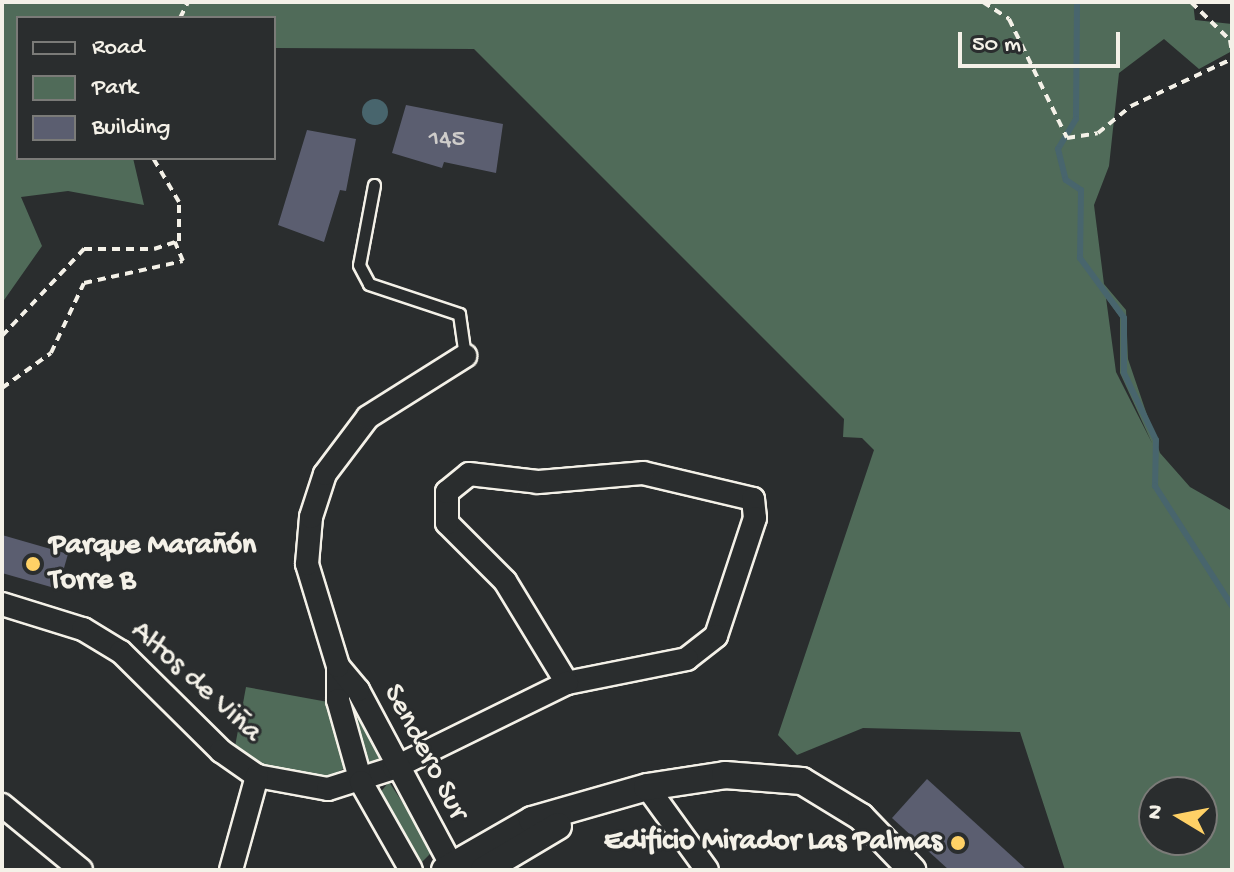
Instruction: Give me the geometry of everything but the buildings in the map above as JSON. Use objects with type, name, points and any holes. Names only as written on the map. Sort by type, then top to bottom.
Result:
[{"type":"street","name":"Sendero Sur","points":[[411,870],[361,782],[338,700],[338,666],[307,564],[311,517],[325,474],[368,417],[465,356]]},
{"type":"street","name":"Altos de Viña","points":[[2,604],[83,629],[121,652],[221,751],[257,776],[328,789],[361,782],[394,768],[567,683],[707,650],[750,537],[753,499],[643,473],[538,482],[469,474],[447,492],[447,523],[505,581],[567,683]]},
{"type":"street","name":"Sendero Sur","points":[[338,666],[358,690],[394,768],[450,869]]},
{"type":"street","points":[[450,869],[532,820],[647,787],[725,775],[802,781],[861,817],[912,870]]},
{"type":"street","name":"Altos de Viña","points":[[231,870],[257,776]]},
{"type":"street","points":[[647,787],[707,870]]},
{"type":"street","points":[[484,870],[602,801]]},
{"type":"street","points":[[4,808],[81,870]]},
{"type":"lane","points":[[374,185],[359,265],[369,284],[459,314],[465,356]]},
{"type":"path","points":[[983,2],[1009,19],[1067,138],[1098,133],[1131,106],[1232,59]]},
{"type":"path","points":[[1191,2],[1230,40],[1232,53]]},
{"type":"path","points":[[2,388],[51,353],[84,283],[183,261],[175,242],[179,202],[154,160]]},
{"type":"path","points":[[2,336],[84,249],[175,242]]},
{"type":"green space","points":[[2,2],[1193,2],[1195,20],[1232,24],[1232,51],[1199,69],[1164,39],[1119,73],[1109,166],[1094,205],[1104,284],[1126,310],[1128,359],[1160,453],[1190,487],[1232,511],[1232,870],[1065,870],[1020,732],[863,728],[797,755],[778,735],[874,450],[862,438],[843,437],[844,419],[474,49],[276,48],[276,16],[16,16],[16,160],[133,160],[144,205],[68,191],[21,197],[42,246],[2,303]],"holes":[[[1106,298],[1120,317],[1120,373],[1152,443],[1116,372]]]},
{"type":"green space","points":[[246,687],[328,702],[345,768],[330,776],[293,772],[250,764],[234,752]]},
{"type":"green space","points":[[350,694],[382,756],[380,760],[364,762]]},
{"type":"green space","points":[[389,782],[434,850],[421,863],[378,795]]},
{"type":"water","points":[[375,99],[384,103],[388,112],[384,121],[375,125],[366,121],[362,112],[366,103]]},
{"type":"waterway","points":[[1077,2],[1076,119],[1058,149],[1066,180],[1081,190],[1080,258],[1124,318],[1124,373],[1156,440],[1155,486],[1232,606]]},
{"type":"place","name":"Parque Marañón Torre B","points":[[33,564]]},
{"type":"place","name":"Edificio Mirador Las Palmas","points":[[958,843]]}]
